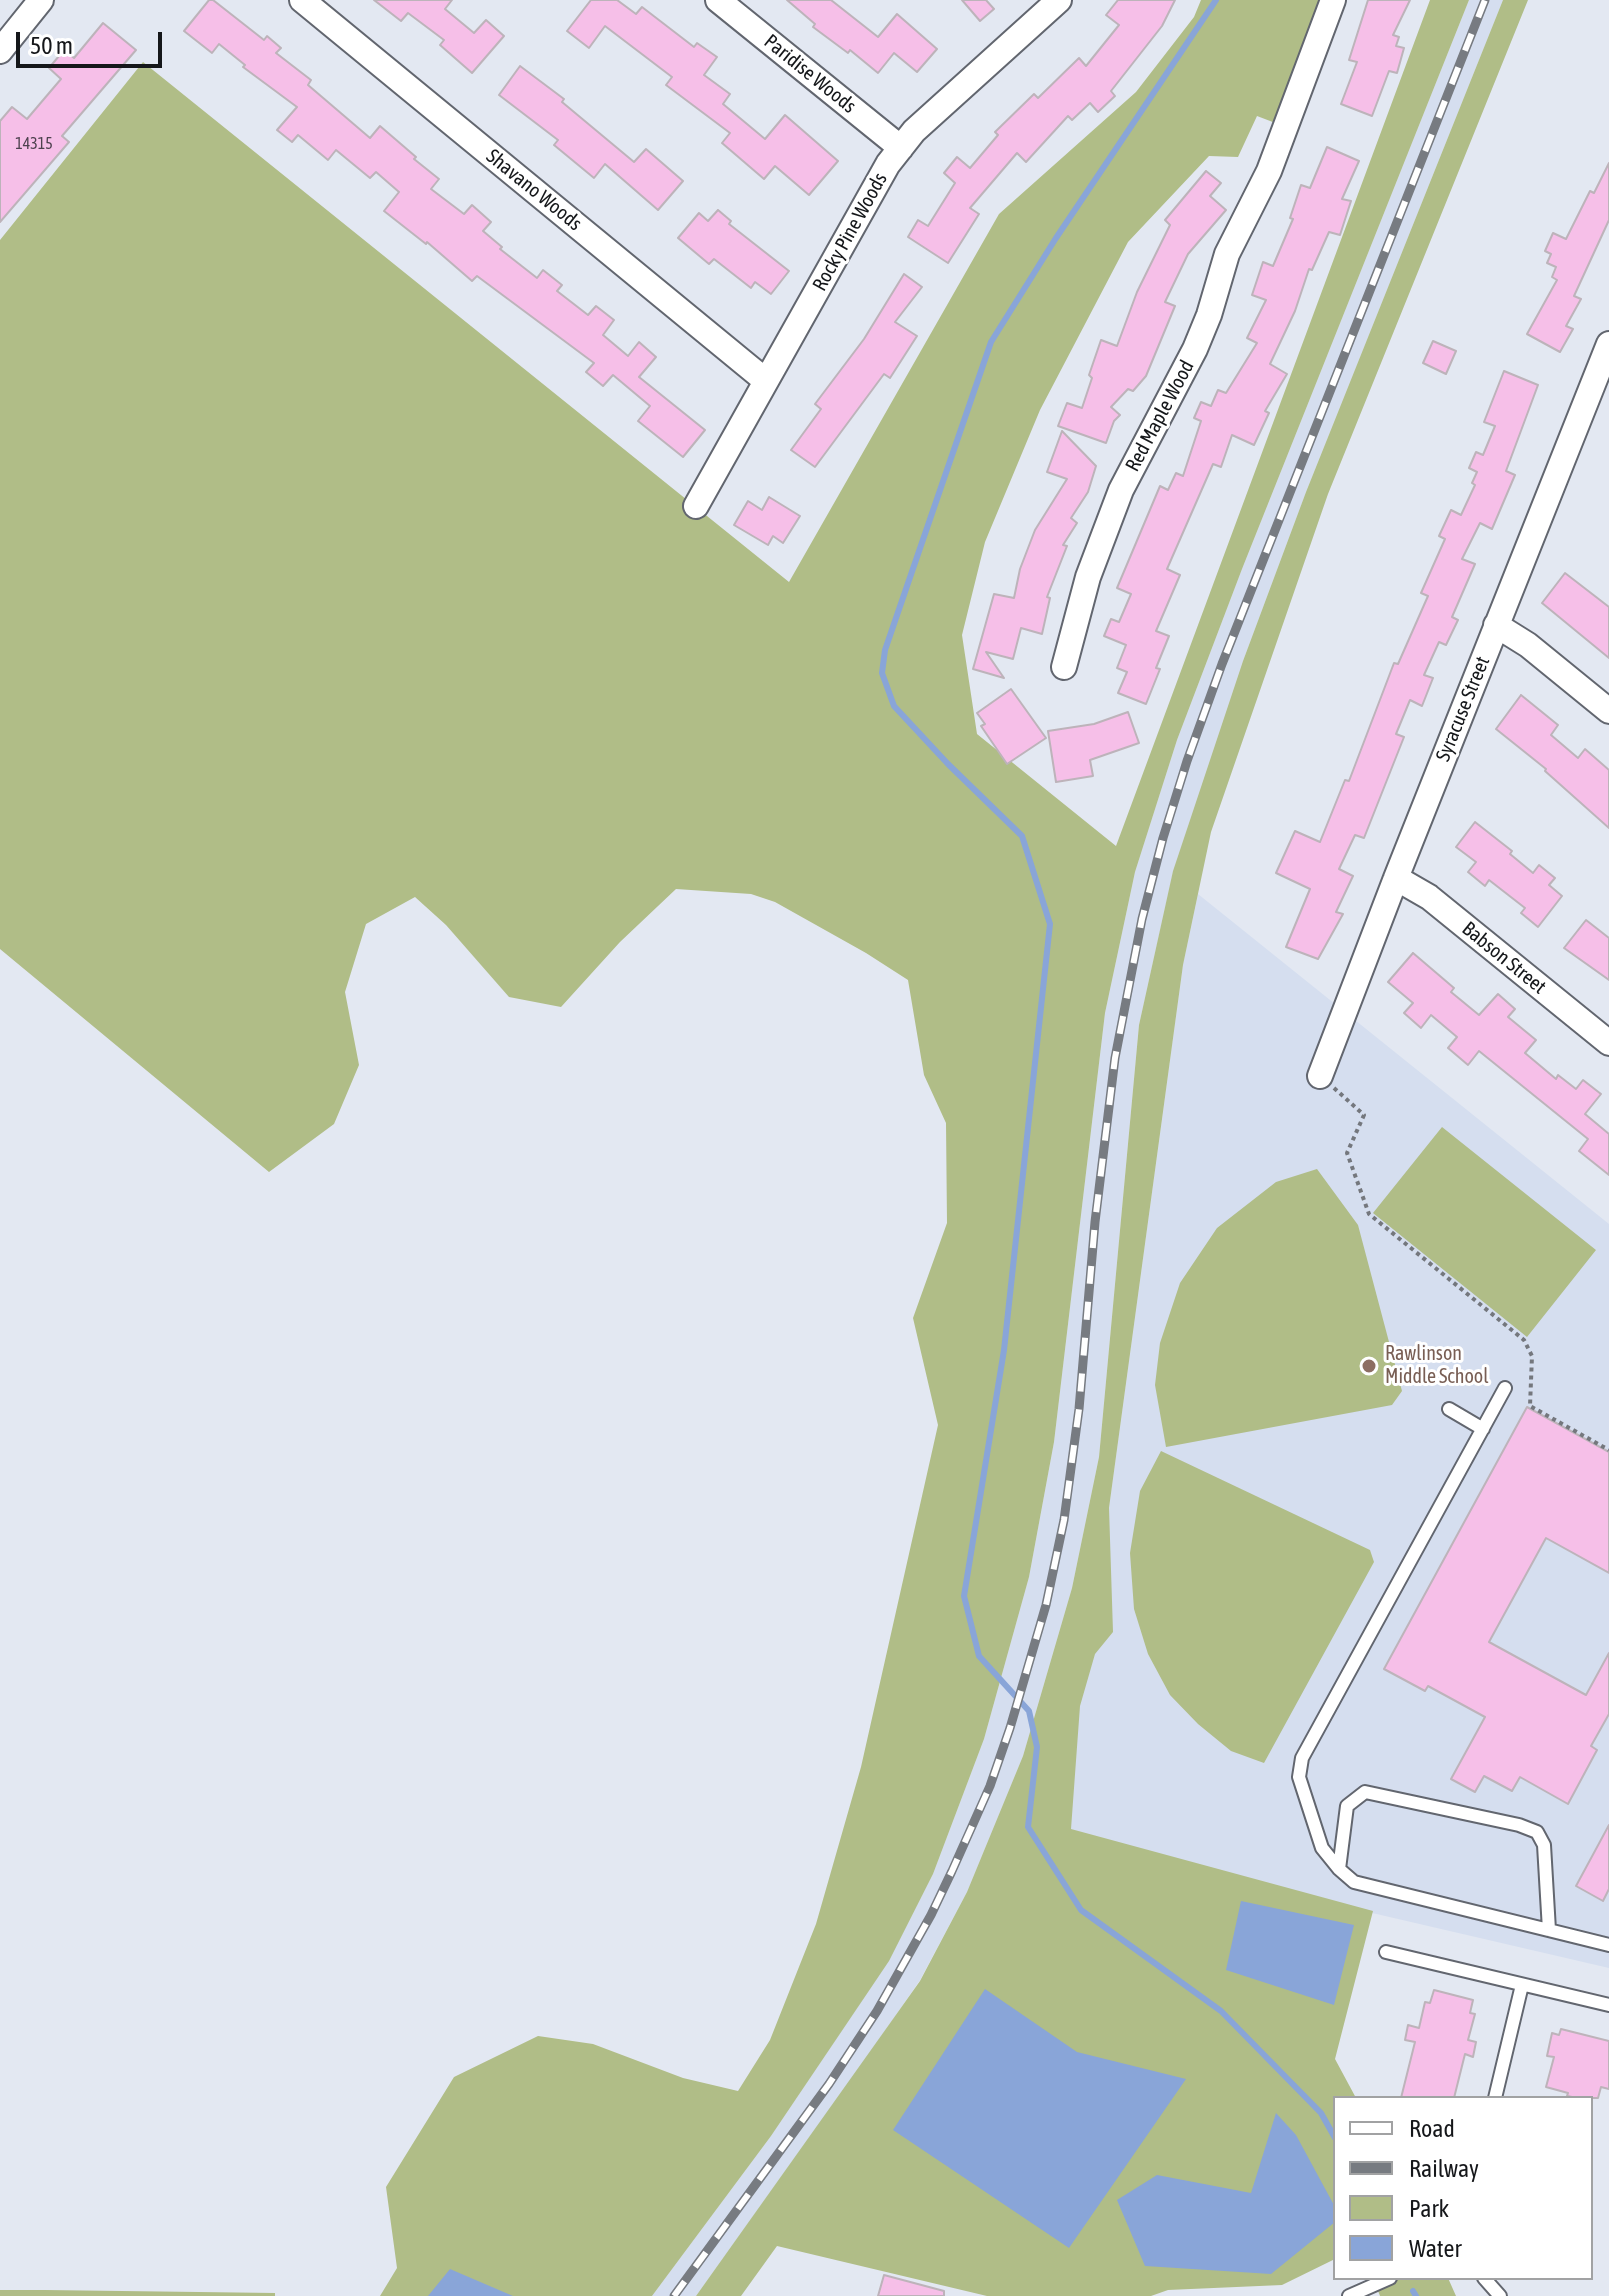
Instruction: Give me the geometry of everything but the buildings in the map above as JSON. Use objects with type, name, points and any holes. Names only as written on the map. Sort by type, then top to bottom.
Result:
[{"type":"street","points":[[0,51],[41,0]]},
{"type":"street","name":"Shavano Woods","points":[[302,0],[766,381]]},
{"type":"street","name":"Paridise Woods","points":[[718,0],[901,148]]},
{"type":"street","name":"Rocky Pine Woods","points":[[696,506],[888,164],[914,131],[1059,0]]},
{"type":"street","name":"Red Maple Wood","points":[[1064,667],[1088,577],[1121,490],[1195,349],[1259,166],[1333,0]]},
{"type":"street","name":"Syracuse Street","points":[[1320,1076],[1496,625],[1603,378],[1609,344]]},
{"type":"street","points":[[1496,625],[1528,645],[1609,711]]},
{"type":"street","name":"Babson Street","points":[[1396,878],[1429,897],[1609,1043]]},
{"type":"lane","points":[[1505,1388],[1302,1758],[1299,1777],[1322,1848],[1354,1882],[1609,1945]]},
{"type":"lane","points":[[1449,1409],[1483,1429]]},
{"type":"lane","points":[[1339,1869],[1347,1806],[1365,1792],[1519,1825],[1537,1832],[1544,1845],[1549,1930]]},
{"type":"lane","points":[[1386,1952],[1609,2005]]},
{"type":"lane","points":[[1495,2096],[1522,1985]]},
{"type":"lane","points":[[1349,2296],[1385,2280]]},
{"type":"lane","points":[[1486,2280],[1500,2296]]},
{"type":"path","points":[[1320,1076],[1364,1115],[1347,1153],[1369,1214],[1524,1340],[1532,1356],[1530,1406],[1609,1450]]},
{"type":"shaded area","points":[[1469,0],[1503,0],[1306,492],[1243,661],[1173,872],[1139,1025],[1099,1457],[1072,1588],[1023,1756],[967,1892],[920,1980],[863,2063],[696,2296],[652,2296],[771,2136],[888,1961],[933,1874],[984,1739],[1029,1577],[1054,1442],[1105,1013],[1135,872],[1177,740],[1242,569]]},
{"type":"shaded area","name":"Rawlinson Middle School","points":[[1198,894],[1609,1224],[1609,1968],[1045,1837],[1109,1508],[1183,965]]},
{"type":"green space","points":[[1201,0],[1324,0],[1278,124],[1257,116],[1238,157],[1209,156],[1128,242],[1040,410],[985,542],[962,635],[977,734],[1116,846],[1430,0],[1469,0],[1242,569],[1177,740],[1135,872],[1105,1013],[1054,1442],[1029,1577],[984,1739],[933,1874],[889,1961],[771,2136],[652,2296],[380,2296],[397,2268],[386,2187],[454,2077],[538,2036],[593,2044],[683,2078],[738,2091],[770,2040],[816,1924],[861,1767],[938,1425],[913,1318],[947,1223],[946,1123],[924,1075],[908,980],[775,902],[751,894],[676,889],[620,942],[561,1007],[509,997],[446,925],[415,897],[366,924],[345,992],[359,1065],[334,1124],[269,1172],[0,949],[0,240],[143,62],[789,582],[999,214],[1136,92],[1194,17]]},
{"type":"green space","points":[[1503,0],[1528,0],[1328,494],[1211,832],[1183,965],[1109,1508],[1113,1632],[1095,1654],[1080,1706],[1071,1829],[1373,1911],[1335,2059],[1355,2096],[1333,2096],[1333,2260],[1282,2285],[1168,2290],[1151,2296],[987,2296],[777,2246],[741,2296],[696,2296],[920,1981],[967,1892],[1023,1756],[1072,1588],[1099,1457],[1139,1025],[1173,871],[1243,661],[1306,492]]},
{"type":"green space","points":[[1442,1127],[1596,1250],[1527,1337],[1373,1213]]},
{"type":"green space","points":[[1317,1169],[1358,1225],[1402,1391],[1392,1405],[1166,1447],[1155,1385],[1160,1343],[1180,1283],[1217,1228],[1276,1182]]},
{"type":"green space","points":[[1161,1451],[1370,1550],[1374,1562],[1264,1763],[1231,1751],[1198,1724],[1170,1695],[1148,1654],[1134,1609],[1130,1553],[1140,1491]]},
{"type":"green space","points":[[1374,2280],[1449,2280],[1456,2296],[1380,2296]]},
{"type":"green space","points":[[0,2290],[275,2293],[275,2296],[0,2296]]},
{"type":"water","points":[[1241,1901],[1354,1925],[1334,2005],[1226,1970]]},
{"type":"water","points":[[985,1989],[1077,2052],[1186,2079],[1069,2248],[893,2130]]},
{"type":"water","points":[[1276,2113],[1296,2135],[1333,2203],[1333,2224],[1271,2274],[1145,2266],[1117,2200],[1157,2175],[1251,2193]]},
{"type":"water","points":[[450,2269],[513,2296],[428,2296]]},
{"type":"waterway","points":[[1216,0],[1056,238],[991,342],[885,650],[882,673],[894,706],[1022,836],[1050,924],[1004,1350],[964,1596],[979,1656],[1029,1711],[1037,1747],[1028,1827],[1081,1910],[1221,2011],[1321,2113],[1333,2134]]},
{"type":"waterway","points":[[1413,2291],[1416,2296]]},
{"type":"railway","points":[[674,2296],[829,2084],[877,2011],[931,1915],[990,1786],[1046,1605],[1064,1520],[1079,1409],[1095,1222],[1115,1058],[1142,919],[1163,838],[1222,664],[1485,0]]},
{"type":"place","name":"Rawlinson Middle School","points":[[1369,1366]]}]
